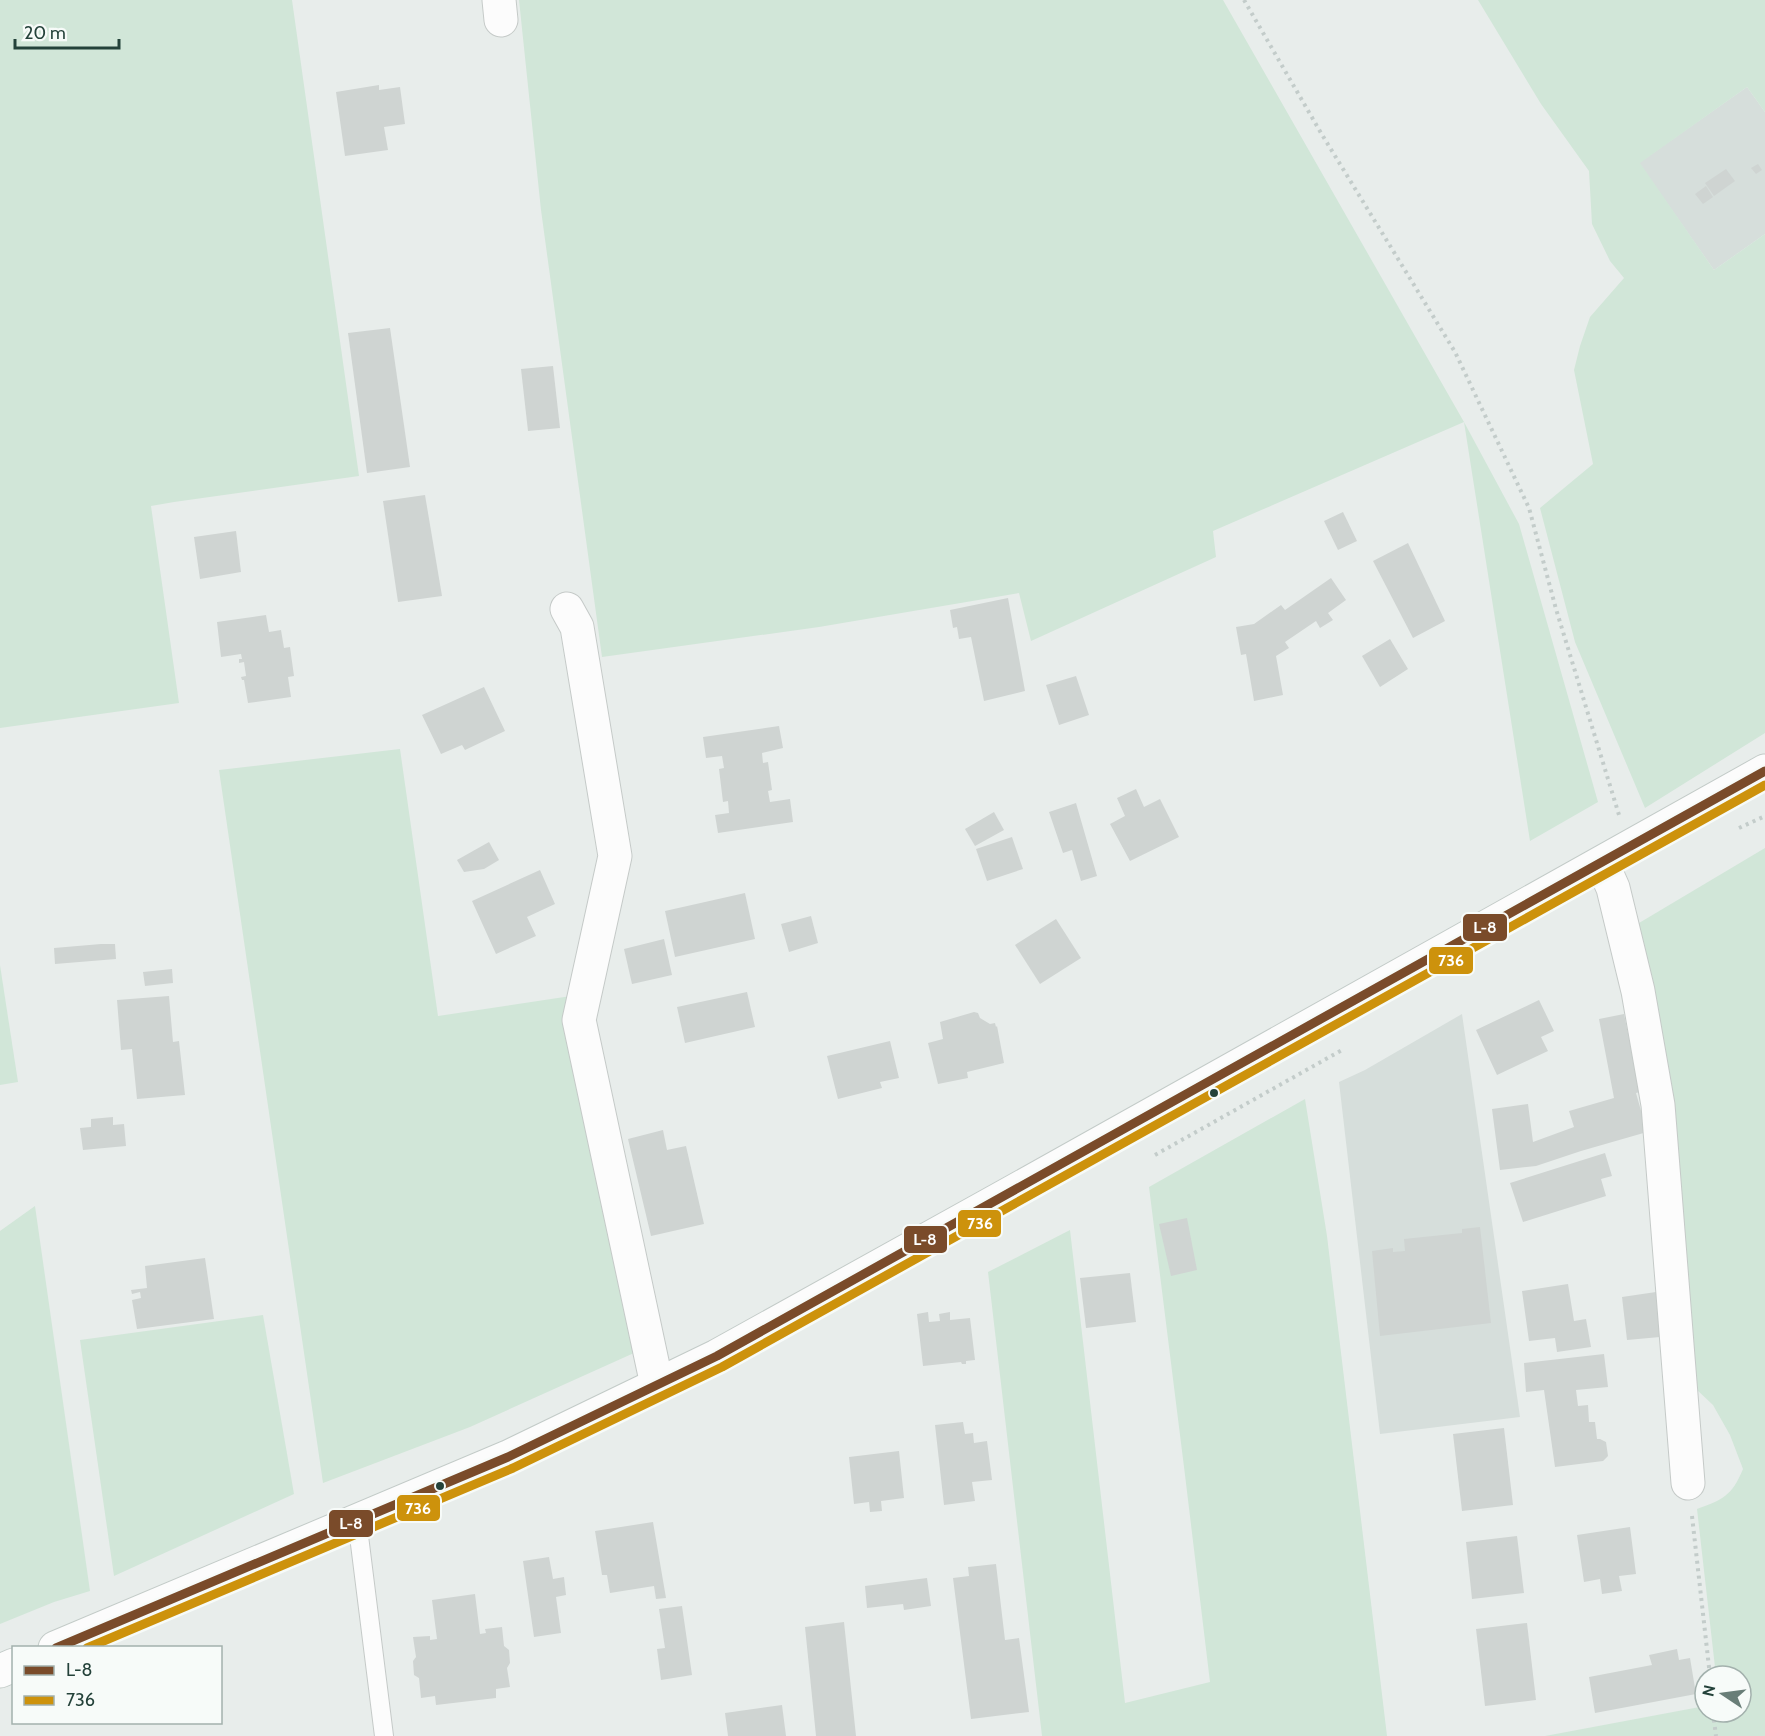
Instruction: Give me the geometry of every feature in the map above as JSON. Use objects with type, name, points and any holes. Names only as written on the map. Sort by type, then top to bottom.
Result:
[{"type":"main road","points":[[567,609],[577,627],[615,856],[579,1020],[657,1385]]},
{"type":"main road","points":[[57,1646],[508,1456],[717,1356],[1765,771]]},
{"type":"main road","points":[[1615,855],[1613,888],[1638,991],[1658,1105],[1689,1483]]},
{"type":"lane","points":[[357,1520],[384,1736]]},
{"type":"path","points":[[1244,0],[1455,352],[1529,508],[1556,609],[1615,855]]},
{"type":"path","points":[[1689,1483],[1709,1664]]},
{"type":"shaded area","points":[[1747,87],[1765,112],[1765,234],[1714,270],[1639,163]]},
{"type":"shaded area","points":[[1462,1014],[1520,1417],[1380,1434],[1339,1082],[1365,1070]]},
{"type":"green space","points":[[0,0],[292,0],[359,476],[151,506],[179,703],[0,728]]},
{"type":"green space","points":[[519,0],[1223,0],[1464,422],[1213,531],[1216,557],[1031,641],[1019,593],[819,627],[602,657],[541,210]]},
{"type":"green space","points":[[1478,0],[1765,0],[1765,112],[1747,87],[1640,163],[1714,270],[1765,234],[1765,733],[1645,808],[1575,642],[1540,508],[1593,464],[1574,370],[1590,317],[1624,278],[1610,261],[1592,224],[1589,171],[1541,104]]},
{"type":"green space","points":[[1464,422],[1519,524],[1598,802],[1530,841]]},
{"type":"green space","points":[[400,749],[438,1016],[571,996],[634,1353],[470,1427],[323,1483],[219,770]]},
{"type":"green space","points":[[1765,848],[1765,1736],[1545,1736],[1693,1708],[1693,1724],[1753,1724],[1753,1664],[1715,1664],[1697,1509],[1725,1496],[1735,1485],[1743,1469],[1730,1435],[1713,1405],[1695,1388],[1634,926]]},
{"type":"green space","points":[[0,965],[18,1082],[0,1085]]},
{"type":"green space","points":[[1305,1099],[1327,1236],[1387,1736],[1042,1736],[988,1272],[1070,1230],[1125,1703],[1210,1682],[1149,1187]]},
{"type":"green space","points":[[35,1206],[90,1591],[54,1602],[0,1624],[0,1231]]},
{"type":"green space","points":[[263,1315],[294,1494],[114,1576],[80,1340]]},
{"type":"building","points":[[379,85],[379,90],[400,87],[405,124],[384,127],[388,150],[345,156],[336,92]]},
{"type":"building","points":[[1758,164],[1762,170],[1756,174],[1751,168]]},
{"type":"building","points":[[1726,169],[1735,181],[1714,196],[1705,183]]},
{"type":"building","points":[[1706,186],[1713,197],[1703,204],[1695,194]]},
{"type":"building","points":[[390,328],[410,467],[367,473],[348,333]]},
{"type":"building","points":[[553,366],[560,428],[528,431],[521,369]]},
{"type":"building","points":[[425,495],[442,596],[398,602],[383,501]]},
{"type":"building","points":[[1343,512],[1357,541],[1338,550],[1324,521]]},
{"type":"building","points":[[236,531],[241,572],[200,579],[194,537]]},
{"type":"building","points":[[1408,543],[1445,621],[1413,638],[1373,561]]},
{"type":"building","points":[[1331,578],[1346,600],[1328,613],[1333,620],[1320,628],[1316,621],[1285,642],[1289,648],[1276,656],[1283,695],[1254,701],[1246,654],[1241,655],[1236,627],[1254,624],[1281,605],[1285,610]]},
{"type":"building","points":[[1008,598],[1025,691],[984,701],[971,637],[959,639],[957,627],[953,628],[950,610]]},
{"type":"building","points":[[266,615],[269,632],[281,630],[284,648],[290,647],[294,676],[288,677],[291,697],[248,703],[244,680],[241,677],[246,676],[244,662],[239,663],[239,659],[242,659],[241,654],[221,657],[217,622]]},
{"type":"building","points":[[1390,639],[1408,669],[1380,687],[1362,656]]},
{"type":"building","points":[[1076,676],[1089,715],[1059,725],[1046,685]]},
{"type":"building","points":[[484,687],[505,731],[465,750],[462,745],[441,754],[422,715]]},
{"type":"building","points":[[779,726],[783,748],[762,753],[763,763],[768,762],[772,790],[768,791],[770,802],[790,799],[793,822],[718,833],[715,815],[729,813],[728,801],[723,802],[719,769],[724,768],[722,756],[706,758],[703,737]]},
{"type":"building","points":[[1136,789],[1144,807],[1160,799],[1179,837],[1130,861],[1110,824],[1125,816],[1117,798]]},
{"type":"building","points":[[1076,803],[1097,876],[1081,881],[1072,850],[1063,853],[1049,812]]},
{"type":"building","points":[[994,812],[1004,830],[975,846],[965,829]]},
{"type":"building","points":[[1012,837],[1023,869],[987,881],[976,849]]},
{"type":"building","points":[[489,842],[499,860],[484,869],[464,872],[457,860]]},
{"type":"building","points":[[540,870],[555,904],[527,917],[536,936],[496,954],[472,901]]},
{"type":"building","points":[[745,893],[755,939],[675,957],[665,911]]},
{"type":"building","points":[[811,916],[818,943],[789,952],[781,924]]},
{"type":"building","points":[[1056,919],[1081,958],[1040,984],[1015,945]]},
{"type":"building","points":[[664,939],[672,975],[632,984],[624,949]]},
{"type":"building","points":[[115,944],[116,959],[55,964],[54,948]]},
{"type":"building","points":[[172,969],[173,983],[145,986],[143,972]]},
{"type":"building","points":[[747,992],[755,1027],[685,1043],[677,1007]]},
{"type":"building","points":[[169,996],[173,1042],[179,1041],[185,1095],[137,1099],[132,1049],[121,1050],[117,1000]]},
{"type":"building","points":[[1539,1000],[1554,1031],[1541,1037],[1548,1051],[1497,1075],[1476,1030]]},
{"type":"building","points":[[974,1012],[978,1013],[980,1018],[990,1024],[995,1023],[997,1026],[1004,1063],[967,1072],[968,1078],[938,1084],[928,1043],[943,1039],[940,1022]]},
{"type":"building","points":[[1624,1014],[1640,1092],[1636,1093],[1647,1132],[1536,1166],[1500,1170],[1492,1109],[1528,1104],[1533,1142],[1574,1127],[1569,1111],[1614,1098],[1599,1019]]},
{"type":"building","points":[[890,1041],[899,1078],[880,1082],[882,1088],[838,1099],[827,1056]]},
{"type":"building","points":[[113,1117],[113,1125],[124,1124],[126,1146],[83,1150],[80,1128],[91,1127],[91,1119]]},
{"type":"building","points":[[663,1130],[667,1150],[686,1146],[704,1224],[651,1236],[628,1139]]},
{"type":"building","points":[[1605,1153],[1612,1176],[1601,1179],[1606,1196],[1523,1222],[1510,1183]]},
{"type":"building","points":[[1187,1218],[1197,1270],[1171,1276],[1159,1224]]},
{"type":"building","points":[[1480,1227],[1491,1323],[1380,1336],[1372,1251],[1393,1248],[1393,1252],[1405,1251],[1404,1239],[1462,1233],[1462,1229]]},
{"type":"building","points":[[205,1258],[214,1319],[137,1329],[132,1300],[141,1298],[140,1292],[132,1294],[131,1290],[147,1288],[145,1266]]},
{"type":"building","points":[[1130,1273],[1136,1322],[1086,1328],[1080,1278]]},
{"type":"building","points":[[1568,1284],[1574,1321],[1586,1319],[1591,1347],[1557,1352],[1555,1338],[1529,1341],[1522,1291]]},
{"type":"building","points":[[1656,1292],[1660,1337],[1627,1340],[1622,1297]]},
{"type":"building","points":[[928,1312],[929,1322],[940,1321],[939,1314],[950,1312],[950,1320],[970,1318],[975,1360],[966,1361],[966,1364],[961,1362],[923,1366],[917,1314]]},
{"type":"building","points":[[1604,1354],[1608,1387],[1576,1390],[1578,1406],[1588,1405],[1589,1422],[1595,1422],[1597,1439],[1606,1442],[1608,1456],[1603,1461],[1555,1467],[1544,1390],[1526,1392],[1524,1363]]},
{"type":"building","points":[[963,1422],[965,1434],[973,1433],[974,1443],[987,1441],[992,1480],[972,1482],[975,1501],[944,1505],[935,1425]]},
{"type":"building","points":[[1504,1428],[1513,1505],[1462,1511],[1453,1434]]},
{"type":"building","points":[[899,1451],[904,1498],[881,1501],[882,1511],[870,1512],[869,1502],[854,1504],[849,1457]]},
{"type":"building","points":[[653,1522],[666,1598],[656,1599],[654,1586],[610,1593],[607,1575],[602,1575],[595,1531]]},
{"type":"building","points":[[1630,1527],[1636,1574],[1619,1576],[1622,1591],[1602,1594],[1600,1579],[1584,1582],[1577,1535]]},
{"type":"building","points":[[1517,1536],[1524,1593],[1472,1599],[1466,1542]]},
{"type":"building","points":[[549,1557],[553,1579],[564,1577],[566,1595],[556,1597],[561,1633],[534,1637],[523,1561]]},
{"type":"building","points":[[996,1564],[1005,1640],[1019,1638],[1029,1712],[971,1719],[953,1578],[969,1576],[968,1567]]},
{"type":"building","points":[[927,1578],[931,1606],[904,1610],[903,1604],[867,1608],[865,1586]]},
{"type":"building","points":[[475,1594],[480,1634],[486,1633],[485,1629],[502,1627],[504,1646],[509,1650],[510,1663],[507,1668],[510,1687],[496,1689],[496,1698],[436,1705],[435,1696],[421,1698],[419,1678],[414,1675],[413,1661],[416,1657],[413,1637],[430,1636],[430,1640],[437,1639],[432,1600]]},
{"type":"building","points":[[682,1606],[692,1675],[661,1680],[657,1649],[665,1648],[659,1609]]},
{"type":"building","points":[[844,1622],[856,1736],[816,1736],[805,1627]]},
{"type":"building","points":[[1527,1623],[1536,1700],[1485,1706],[1476,1629]]},
{"type":"building","points":[[1677,1649],[1679,1660],[1690,1658],[1693,1695],[1595,1713],[1589,1677],[1652,1665],[1649,1655]]},
{"type":"building","points":[[782,1705],[786,1736],[728,1736],[725,1713]]},
{"type":"transit line","name":"L-8","points":[[61,1646],[508,1457],[717,1356],[1765,771]]},
{"type":"transit line","name":"736","points":[[92,1646],[513,1468],[722,1367],[1765,785]]}]
